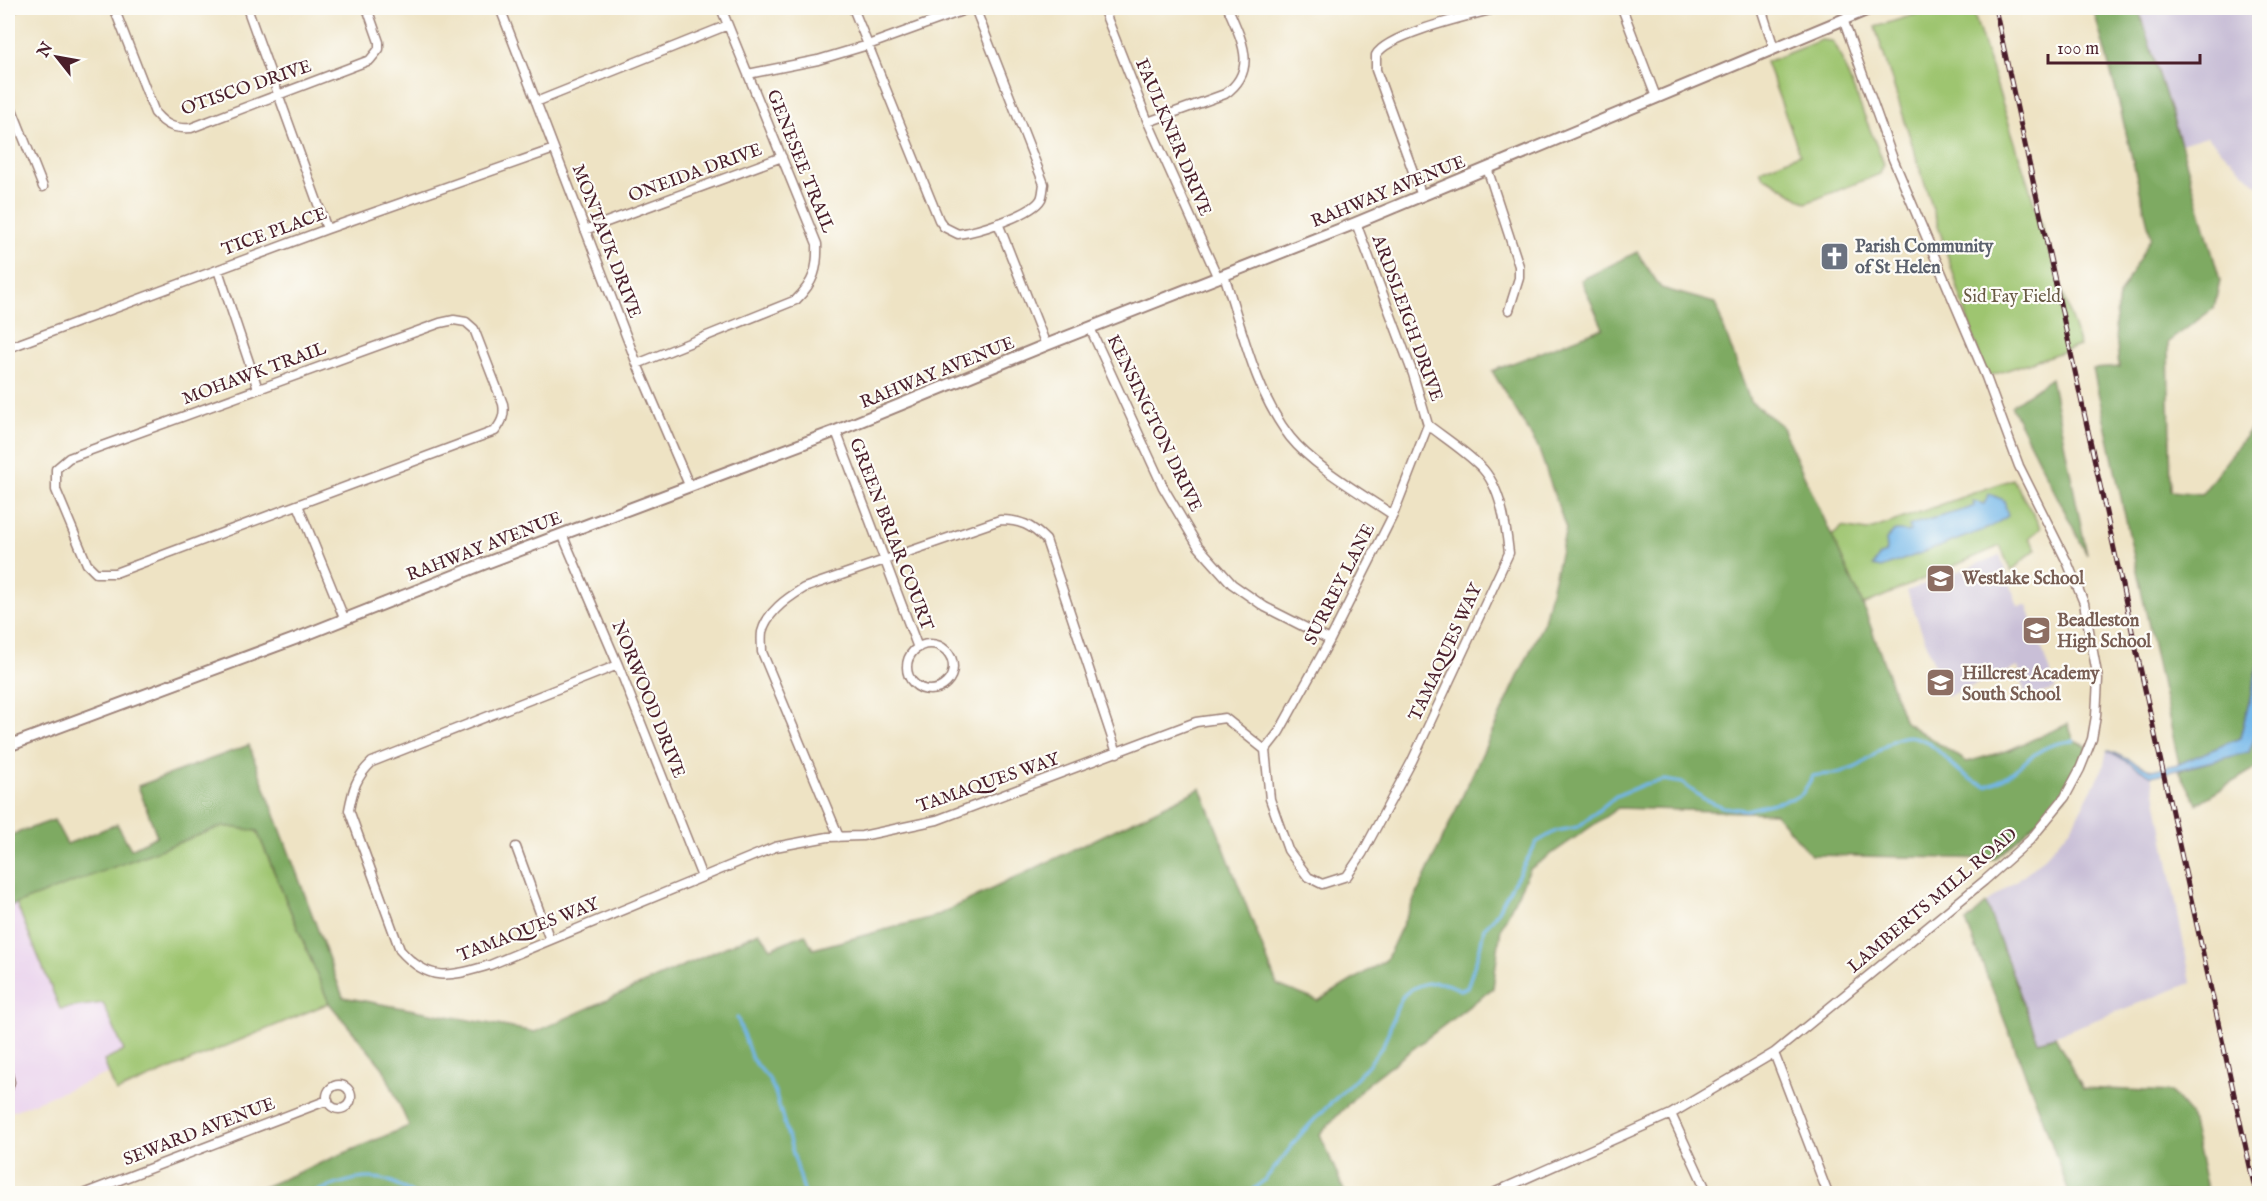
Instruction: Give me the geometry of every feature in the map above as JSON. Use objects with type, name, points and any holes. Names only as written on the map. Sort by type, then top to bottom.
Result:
[{"type":"street","points":[[8,10],[13,8]]},
{"type":"street","name":"OTISCO DRIVE","points":[[114,8],[154,113],[162,122],[176,129],[191,128],[370,60],[379,49],[379,42],[367,8]]},
{"type":"street","points":[[247,8],[327,229]]},
{"type":"street","name":"MONTAUK DRIVE","points":[[500,8],[637,364],[689,485]]},
{"type":"street","name":"GENESEE TRAIL","points":[[637,364],[796,300],[808,288],[815,273],[817,244],[721,8]]},
{"type":"street","points":[[853,8],[939,220],[944,227],[958,234],[998,223],[1032,208],[1041,198],[1044,184],[975,8]]},
{"type":"street","points":[[748,74],[818,60],[868,45],[970,8]]},
{"type":"street","name":"FAULKNER DRIVE","points":[[1103,8],[1148,122],[1221,276],[1266,399],[1291,438],[1328,471],[1393,515]]},
{"type":"street","points":[[1148,122],[1225,94],[1235,87],[1244,74],[1245,54],[1228,8]]},
{"type":"street","points":[[1422,196],[1376,70],[1376,55],[1386,44],[1414,32],[1498,8]]},
{"type":"street","points":[[1622,8],[1656,98]]},
{"type":"street","points":[[1761,8],[1774,48]]},
{"type":"street","name":"RAHWAY AVENUE","points":[[8,746],[300,637],[689,485],[836,431],[1046,345],[1356,223],[1871,8]]},
{"type":"street","name":"LAMBERTS MILL ROAD","points":[[1491,1194],[1671,1114],[1774,1053],[1984,881],[2030,840],[2066,797],[2092,739],[2096,716],[2097,669],[2084,603],[2068,564],[2016,458],[1986,377],[1893,159],[1843,19]]},
{"type":"street","points":[[536,102],[728,25]]},
{"type":"street","points":[[8,99],[43,187]]},
{"type":"street","name":"TICE PLACE","points":[[8,348],[327,229],[554,149]]},
{"type":"street","name":"ONEIDA DRIVE","points":[[585,230],[782,157]]},
{"type":"street","points":[[1487,168],[1519,266],[1519,278],[1509,310]]},
{"type":"street","points":[[998,223],[1046,345]]},
{"type":"street","name":"ARDSLEIGH DRIVE","points":[[1356,223],[1413,374],[1428,425]]},
{"type":"street","points":[[218,270],[258,388]]},
{"type":"street","name":"MOHAWK TRAIL","points":[[454,320],[466,322],[474,329],[503,404],[505,414],[495,431],[298,505],[115,573],[96,573],[87,564],[56,490],[56,469],[69,458],[440,323],[454,320]]},
{"type":"street","name":"KENSINGTON DRIVE","points":[[1090,328],[1163,487],[1198,546],[1232,584],[1265,607],[1330,640]]},
{"type":"street","name":"SURREY LANE","points":[[1265,750],[1279,732],[1330,640],[1393,515],[1428,425]]},
{"type":"street","name":"TAMAQUES WAY","points":[[618,665],[372,762],[360,773],[352,792],[349,810],[400,950],[411,963],[429,972],[451,976],[490,965],[775,847],[828,837],[862,836],[937,820],[1196,722],[1225,718],[1265,750],[1270,799],[1288,850],[1308,877],[1322,884],[1347,876],[1362,854],[1412,761],[1509,554],[1506,532],[1491,480],[1480,466],[1428,425]]},
{"type":"street","name":"GREEN BRIAR COURT","points":[[836,431],[918,648]]},
{"type":"street","points":[[298,505],[344,618]]},
{"type":"street","points":[[839,837],[762,652],[762,633],[783,601],[804,588],[999,520],[1018,520],[1032,527],[1046,540],[1117,753]]},
{"type":"street","name":"NORWOOD DRIVE","points":[[562,534],[618,665],[702,877]]},
{"type":"street","points":[[937,646],[948,654],[953,668],[943,686],[927,690],[920,688],[910,678],[907,665],[909,658],[918,648],[937,646]]},
{"type":"street","points":[[516,847],[550,940]]},
{"type":"street","points":[[1774,1053],[1828,1194]]},
{"type":"street","points":[[8,1074],[10,1082],[8,1089]]},
{"type":"street","name":"SEWARD AVENUE","points":[[83,1194],[327,1100]]},
{"type":"street","points":[[1671,1114],[1708,1194]]},
{"type":"shaded area","points":[[2139,8],[2259,8],[2259,187],[2207,136],[2181,144]]},
{"type":"shaded area","points":[[2000,555],[2018,606],[2027,605],[2056,689],[2026,698],[2018,667],[1946,697],[1907,591]]},
{"type":"shaded area","points":[[2107,750],[2152,776],[2191,983],[2038,1042],[1986,904],[2039,863],[2071,828],[2103,768]]},
{"type":"shaded area","points":[[223,826],[329,1003],[116,1092],[109,1073],[8,1113],[8,907]]},
{"type":"green space","name":"Sid Fay Field","points":[[1936,8],[1972,8],[2080,346],[1986,377],[1875,27]]},
{"type":"green space","points":[[2093,8],[2138,8],[2181,144],[2220,280],[2214,308],[2168,342],[2171,491],[2202,494],[2259,418],[2259,663],[2240,738],[2179,764],[2093,369],[2119,367],[2115,324],[2119,296],[2151,237],[2117,95]]},
{"type":"green space","points":[[1821,40],[1832,41],[1837,48],[1884,164],[1880,174],[1806,203],[1763,177],[1760,170],[1800,154],[1766,62]]},
{"type":"green space","points":[[1637,252],[1661,288],[1715,303],[1750,401],[1781,425],[1832,536],[1863,605],[1905,722],[1967,762],[2009,750],[2068,724],[2074,741],[2088,747],[2065,797],[1995,859],[1811,855],[1775,813],[1618,808],[1530,869],[1501,928],[1493,988],[1367,1084],[1320,1134],[1345,1193],[249,1193],[409,1126],[383,1068],[329,1003],[257,831],[223,826],[8,907],[8,836],[54,820],[67,844],[117,824],[131,849],[157,836],[138,786],[249,745],[343,997],[535,1032],[759,932],[771,948],[805,934],[813,949],[936,916],[1201,788],[1277,985],[1318,1001],[1386,960],[1544,621],[1566,529],[1538,447],[1492,371],[1603,328],[1581,280]]},
{"type":"green space","points":[[2051,378],[2087,555],[2011,406]]},
{"type":"green space","points":[[2013,479],[2041,528],[2029,538],[2036,549],[2011,571],[2000,546],[1863,605],[1832,536],[1842,527],[1867,531]]},
{"type":"green space","points":[[2259,727],[2259,766],[2197,804],[2179,770],[2248,752]]},
{"type":"green space","points":[[223,826],[257,831],[329,1003],[116,1092],[104,1061],[124,1051],[103,1003],[60,1009],[16,903]]},
{"type":"green space","points":[[1986,904],[2038,1041],[2055,1036],[2083,1088],[2171,1092],[2190,1114],[2208,1193],[2069,1193],[2041,1114],[1966,922]]},
{"type":"water","points":[[1989,494],[2004,500],[2008,516],[1989,528],[1881,568],[1873,566],[1879,556],[1886,553],[1886,540],[1895,531],[1910,531],[1909,526],[1974,506],[1973,501],[1984,504]]},
{"type":"water","points":[[2259,663],[2259,727],[2249,752],[2152,776],[2107,750],[2152,770],[2179,764],[2240,738]]},
{"type":"waterway","points":[[1248,1194],[1263,1181],[1303,1132],[1373,1059],[1384,1042],[1405,994],[1418,986],[1432,983],[1446,984],[1460,990],[1467,988],[1484,928],[1493,919],[1537,842],[1556,831],[1578,827],[1616,796],[1645,784],[1665,780],[1682,783],[1704,799],[1723,807],[1746,810],[1794,798],[1802,794],[1813,776],[1835,774],[1854,768],[1888,744],[1905,736],[1927,742],[1960,772],[1986,786],[2008,775],[2047,747],[2074,741]]},
{"type":"waterway","points":[[737,1017],[752,1059],[769,1079],[775,1092],[805,1194]]},
{"type":"waterway","points":[[309,1194],[350,1180],[371,1178],[392,1182],[413,1194]]},
{"type":"railway","points":[[1995,8],[2256,1194]]},
{"type":"place","name":"Parish Community of St Helen","points":[[1834,256]]},
{"type":"place","name":"Westlake School","points":[[1941,578]]},
{"type":"place","name":"Beadleston High School","points":[[2036,630]]},
{"type":"place","name":"Hillcrest Academy South School","points":[[1941,683]]}]
